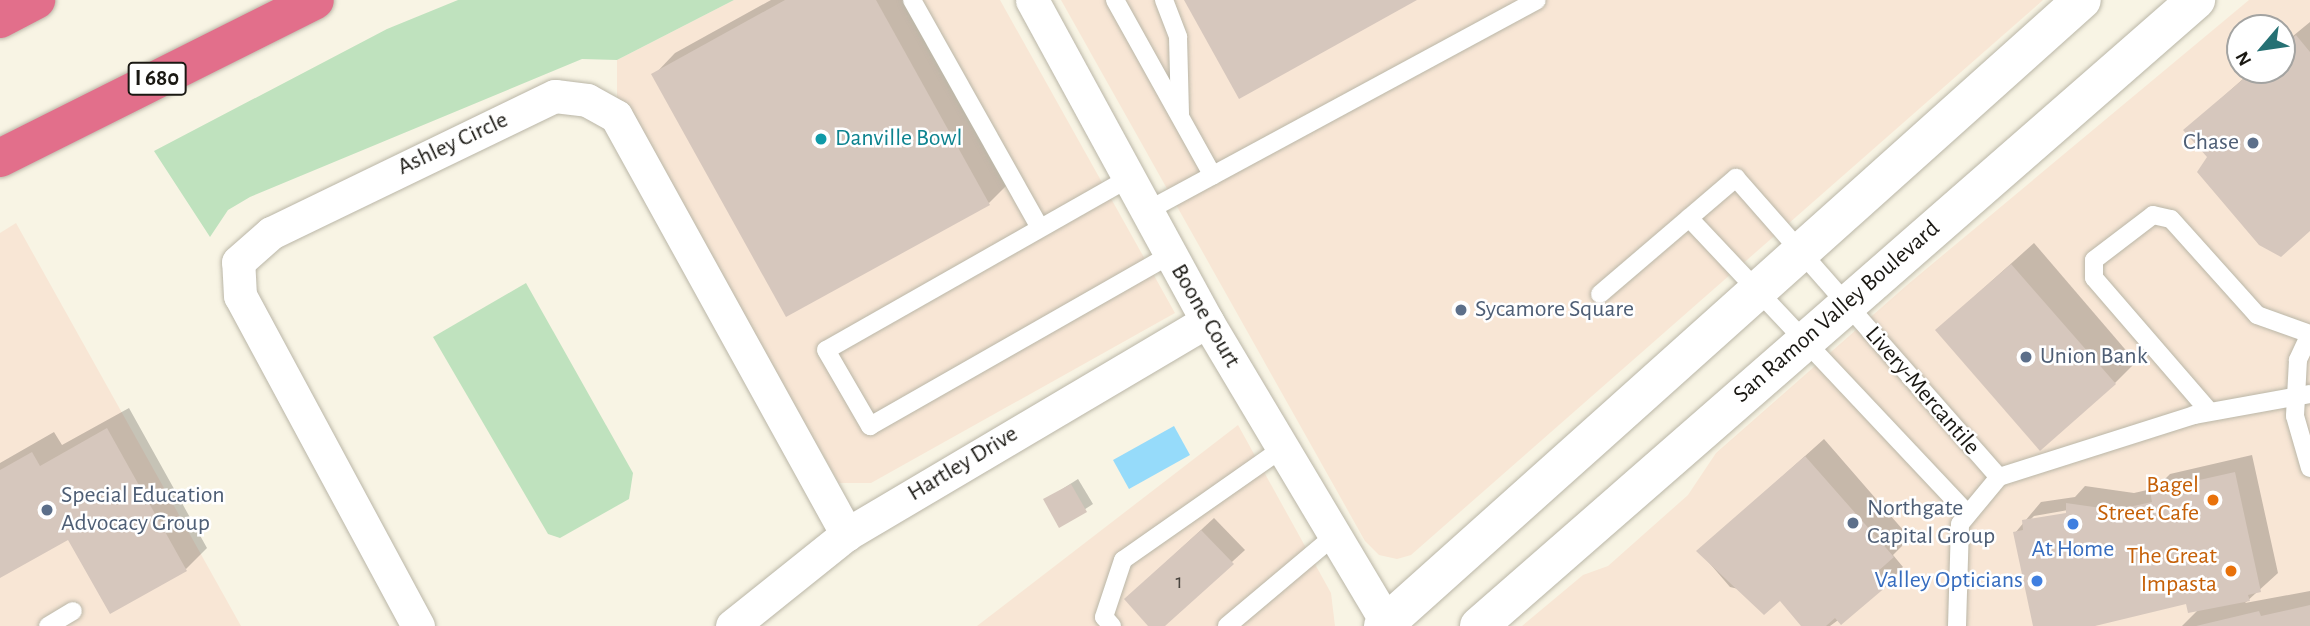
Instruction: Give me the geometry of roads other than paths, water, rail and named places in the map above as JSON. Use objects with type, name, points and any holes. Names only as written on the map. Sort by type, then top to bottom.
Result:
[{"type":"highway","points":[[0,19],[36,0]]},
{"type":"highway","name":"I 680","points":[[0,158],[314,0]]},
{"type":"main road","name":"San Ramon Valley Boulevard","points":[[1484,624],[2196,0]]},
{"type":"main road","points":[[1386,625],[2071,4]]},
{"type":"street","name":"Boone Court","points":[[1032,0],[1207,321],[1386,625]]},
{"type":"street","name":"Ashley Circle","points":[[418,626],[240,296],[238,262],[271,233],[555,96],[587,100],[616,116],[847,534]]},
{"type":"street","name":"Hartley Drive","points":[[732,626],[847,534],[1207,321]]},
{"type":"lane","points":[[912,0],[1040,228]]},
{"type":"lane","points":[[1115,0],[1213,176]]},
{"type":"lane","points":[[1164,0],[1178,37],[1180,118]]},
{"type":"lane","points":[[1147,211],[1537,0]]},
{"type":"lane","points":[[1129,178],[826,350],[870,426],[1171,254]]},
{"type":"lane","points":[[1600,294],[1736,178],[1801,248],[1846,304]]},
{"type":"lane","points":[[2209,411],[2094,278],[2094,260],[2152,215],[2171,219],[2257,315],[2310,334],[2298,360],[2310,468]]},
{"type":"lane","points":[[1689,218],[1757,288]]},
{"type":"lane","name":"Livery-Mercantile","points":[[1757,288],[1803,342],[1965,511]]},
{"type":"lane","name":"Livery-Mercantile","points":[[1846,304],[1998,477]]},
{"type":"lane","points":[[1956,626],[1965,511],[1998,477],[2209,411],[2303,395]]},
{"type":"lane","points":[[1108,622],[1123,561],[1283,448]]},
{"type":"lane","points":[[1227,626],[1334,536]]},
{"type":"lane","points":[[48,626],[73,611]]},
{"type":"water","points":[[1174,426],[1190,455],[1129,489],[1113,460]]},
{"type":"place","name":"Danville Bowl","points":[[821,139]]},
{"type":"place","name":"Chase","points":[[2253,143]]},
{"type":"place","name":"Sycamore Square","points":[[1461,310]]},
{"type":"place","name":"Union Bank","points":[[2026,357]]},
{"type":"place","name":"Bagel Street Cafe","points":[[2213,500]]},
{"type":"place","name":"Special Education Advocacy Group","points":[[47,510]]},
{"type":"place","name":"Northgate Capital Group","points":[[1853,523]]},
{"type":"place","name":"At Home","points":[[2073,524]]},
{"type":"place","name":"The Great Impasta","points":[[2231,571]]},
{"type":"place","name":"Valley Opticians","points":[[2037,581]]}]
